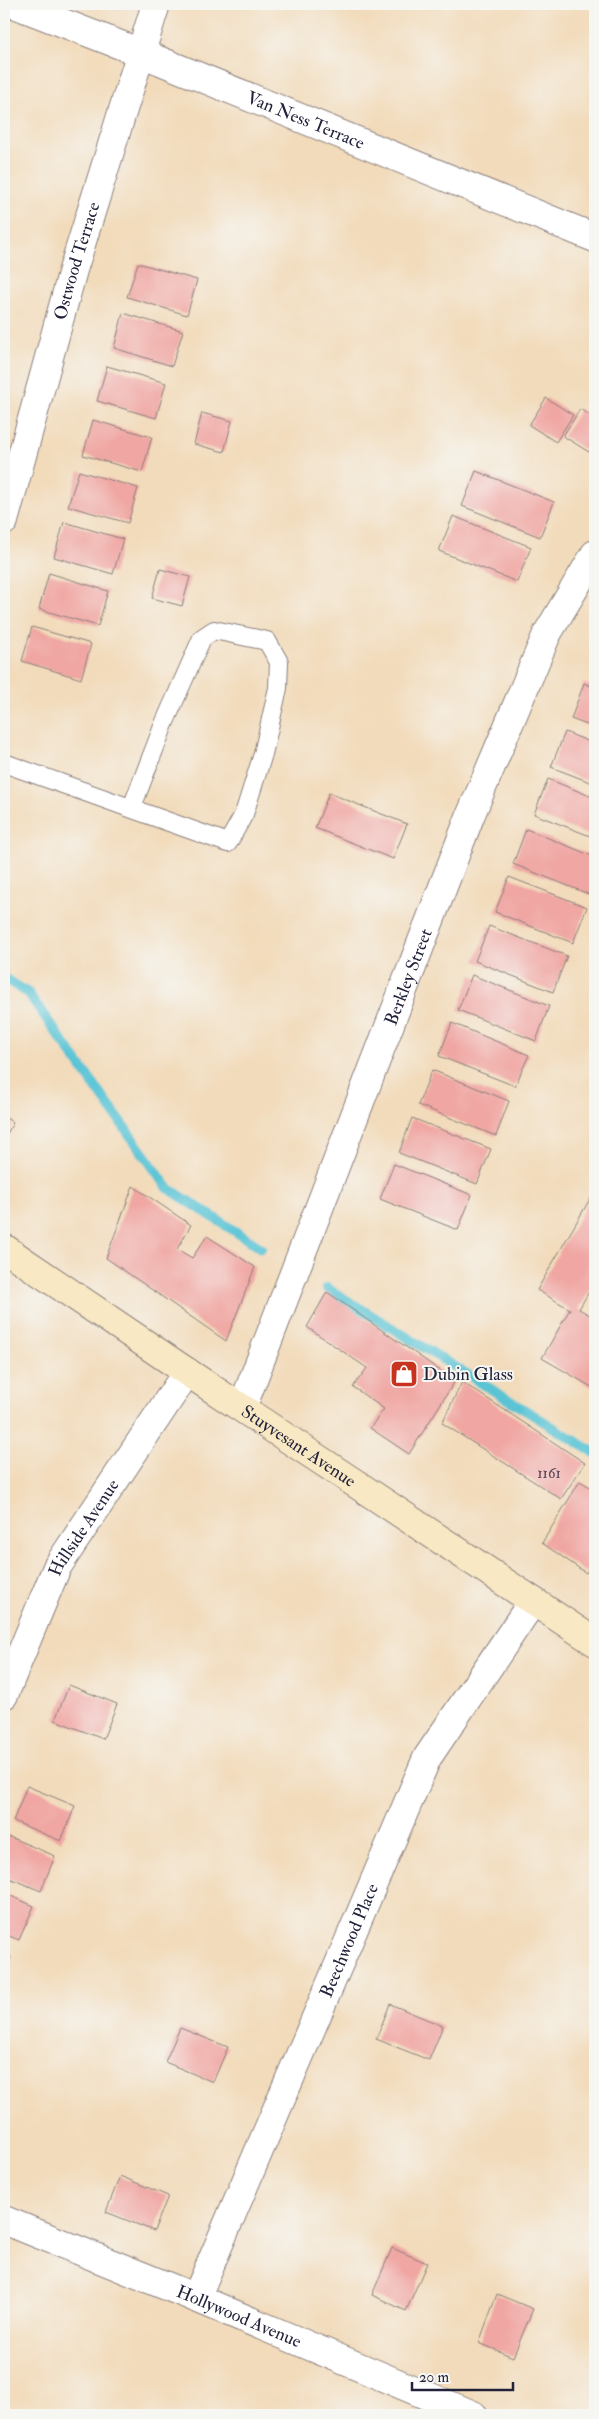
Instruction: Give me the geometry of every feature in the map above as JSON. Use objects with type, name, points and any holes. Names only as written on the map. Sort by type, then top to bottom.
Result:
[{"type":"main road","name":"Stuyvesant Avenue","points":[[4,1248],[187,1372],[595,1642]]},
{"type":"street","name":"Van Ness Terrace","points":[[14,4],[141,53],[595,238]]},
{"type":"street","name":"Ostwood Terrace","points":[[4,520],[73,270],[156,4]]},
{"type":"street","name":"Berkley Street","points":[[242,1408],[471,814],[547,634],[595,554]]},
{"type":"street","name":"Hillside Avenue","points":[[4,1695],[57,1567],[187,1372]]},
{"type":"street","name":"Beechwood Place","points":[[196,2298],[427,1758],[533,1601]]},
{"type":"street","name":"Hollywood Avenue","points":[[4,2220],[196,2298],[473,2415]]},
{"type":"lane","points":[[4,763],[132,807],[228,843],[244,814],[261,763],[278,688],[279,662],[267,641],[214,630],[202,638],[171,708],[132,807]]},
{"type":"building","points":[[138,263],[197,280],[187,315],[127,297]]},
{"type":"building","points":[[123,313],[183,331],[172,366],[114,348]]},
{"type":"building","points":[[107,366],[166,383],[156,418],[97,401]]},
{"type":"building","points":[[546,398],[573,415],[556,442],[529,425]]},
{"type":"building","points":[[580,409],[595,418],[595,443],[589,452],[563,436]]},
{"type":"building","points":[[202,413],[232,421],[224,452],[194,444]]},
{"type":"building","points":[[93,420],[152,437],[142,472],[83,455]]},
{"type":"building","points":[[79,471],[138,488],[128,523],[68,506]]},
{"type":"building","points":[[476,471],[554,502],[540,537],[462,506]]},
{"type":"building","points":[[453,516],[531,547],[517,582],[439,551]]},
{"type":"building","points":[[64,522],[123,539],[113,574],[54,557]]},
{"type":"building","points":[[160,569],[190,577],[182,606],[152,598]]},
{"type":"building","points":[[49,573],[108,591],[98,626],[39,609]]},
{"type":"building","points":[[32,627],[91,644],[81,679],[22,661]]},
{"type":"building","points":[[584,683],[595,688],[595,728],[571,719]]},
{"type":"building","points":[[565,732],[595,744],[595,784],[551,767]]},
{"type":"building","points":[[548,779],[595,798],[595,838],[534,814]]},
{"type":"building","points":[[329,793],[407,824],[393,859],[315,828]]},
{"type":"building","points":[[526,829],[595,857],[595,884],[591,895],[513,864]]},
{"type":"building","points":[[509,877],[587,907],[573,943],[495,912]]},
{"type":"building","points":[[489,926],[567,956],[553,992],[475,961]]},
{"type":"building","points":[[472,975],[549,1006],[536,1041],[458,1010]]},
{"type":"building","points":[[452,1023],[529,1055],[515,1086],[439,1056]]},
{"type":"building","points":[[432,1070],[509,1101],[496,1136],[418,1105]]},
{"type":"building","points":[[4,1116],[13,1123],[4,1139]]},
{"type":"building","points":[[412,1118],[491,1149],[477,1184],[399,1153]]},
{"type":"building","points":[[394,1164],[472,1195],[458,1230],[380,1199]]},
{"type":"building","points":[[133,1186],[191,1225],[177,1249],[192,1258],[207,1236],[255,1267],[226,1341],[106,1258]]},
{"type":"building","points":[[590,1199],[595,1202],[595,1281],[579,1309],[595,1318],[595,1389],[542,1358],[570,1309],[537,1290]]},
{"type":"building","name":"Dubin Glass","points":[[327,1292],[455,1381],[409,1454],[370,1428],[384,1409],[353,1387],[367,1368],[307,1327]]},
{"type":"building","points":[[462,1382],[585,1463],[561,1499],[442,1423]]},
{"type":"building","points":[[580,1481],[595,1490],[595,1558],[586,1573],[542,1543]]},
{"type":"building","points":[[69,1685],[117,1704],[103,1739],[55,1720]]},
{"type":"building","points":[[27,1786],[75,1806],[61,1841],[13,1821]]},
{"type":"building","points":[[7,1836],[55,1856],[41,1891],[4,1876],[4,1844]]},
{"type":"building","points":[[4,1893],[34,1906],[19,1940],[4,1934]]},
{"type":"building","points":[[4,1954],[11,1957],[4,1974]]},
{"type":"building","points":[[390,2004],[443,2026],[429,2060],[376,2039]]},
{"type":"building","points":[[180,2028],[228,2047],[213,2082],[165,2062]]},
{"type":"building","points":[[120,2176],[168,2196],[154,2231],[106,2212]]},
{"type":"building","points":[[392,2248],[427,2263],[406,2311],[372,2295]]},
{"type":"building","points":[[497,2294],[533,2309],[513,2357],[479,2343]]},
{"type":"waterway","points":[[4,978],[28,993],[168,1188],[261,1248]]},
{"type":"waterway","points":[[327,1288],[595,1453]]},
{"type":"place","name":"Dubin Glass","points":[[404,1374]]}]
